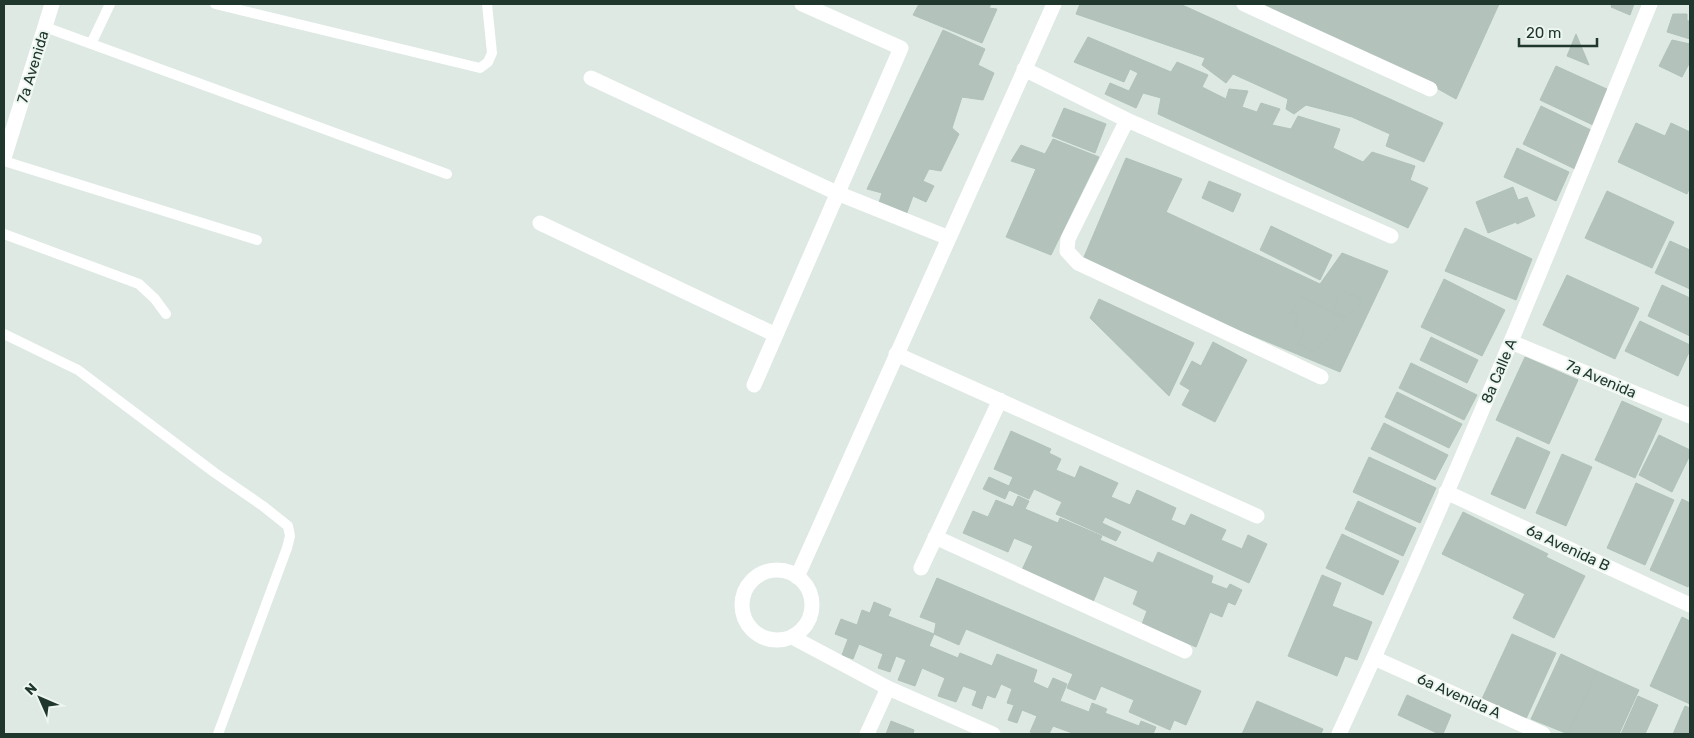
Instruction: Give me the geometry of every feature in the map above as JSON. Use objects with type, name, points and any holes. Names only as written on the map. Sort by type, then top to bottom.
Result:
[{"type":"street","name":"7a Avenida","points":[[4,160],[6,143],[52,4]]},
{"type":"street","points":[[754,385],[901,48],[802,4]]},
{"type":"street","points":[[797,576],[1054,4]]},
{"type":"street","points":[[1244,4],[1430,90]]},
{"type":"street","name":"8a Calle A","points":[[1339,734],[1374,658],[1511,342],[1650,4]]},
{"type":"street","points":[[1024,69],[1127,120],[1391,236]]},
{"type":"street","points":[[591,78],[837,193],[949,238]]},
{"type":"street","points":[[1127,120],[1068,239],[1067,251],[1078,263],[1321,377]]},
{"type":"street","points":[[540,223],[776,335]]},
{"type":"street","name":"7a Avenida","points":[[1511,342],[1690,416]]},
{"type":"street","points":[[896,354],[1256,516]]},
{"type":"street","points":[[921,568],[1000,400]]},
{"type":"street","name":"6a Avenida B","points":[[1446,492],[1690,605]]},
{"type":"street","points":[[935,537],[1185,651]]},
{"type":"street","points":[[772,570],[785,571],[797,576],[809,590],[812,608],[806,625],[792,637],[779,641],[766,639],[754,632],[746,622],[742,609],[743,596],[749,584],[759,575],[772,570]]},
{"type":"street","points":[[792,637],[888,688],[993,734]]},
{"type":"street","name":"6a Avenida A","points":[[1374,658],[1543,734]]},
{"type":"street","points":[[867,734],[888,688]]},
{"type":"lane","points":[[91,44],[110,4]]},
{"type":"lane","points":[[215,4],[480,68],[488,62],[492,53],[487,4]]},
{"type":"lane","points":[[45,27],[447,174]]},
{"type":"lane","points":[[4,160],[258,240]]},
{"type":"lane","points":[[4,234],[139,284],[155,299],[166,314]]},
{"type":"lane","points":[[4,334],[78,370],[288,526],[290,536],[287,548],[218,734]]},
{"type":"building","points":[[919,4],[991,4],[989,8],[997,9],[982,43],[913,15]]},
{"type":"building","points":[[1080,4],[1180,4],[1443,123],[1424,162],[1386,146],[1390,134],[1352,117],[1306,105],[1294,114],[1286,109],[1288,99],[1233,74],[1226,83],[1202,65],[1205,58],[1076,14]]},
{"type":"building","points":[[1254,4],[1499,4],[1456,99],[1422,80]]},
{"type":"building","points":[[1612,4],[1634,4],[1630,15],[1611,7]]},
{"type":"building","points":[[1673,14],[1687,14],[1687,20],[1690,22],[1690,39],[1667,32]]},
{"type":"building","points":[[943,30],[985,49],[978,65],[994,73],[983,100],[962,97],[952,128],[959,134],[941,171],[929,169],[923,181],[934,186],[926,202],[913,196],[906,215],[878,206],[882,193],[867,189]]},
{"type":"building","points":[[1576,34],[1589,65],[1567,56]]},
{"type":"building","points":[[1088,37],[1171,72],[1177,62],[1208,75],[1202,87],[1226,99],[1229,89],[1248,91],[1242,107],[1257,112],[1261,103],[1280,109],[1272,125],[1291,129],[1298,116],[1340,129],[1333,148],[1363,162],[1372,152],[1415,166],[1410,180],[1428,188],[1408,228],[1158,114],[1161,98],[1143,93],[1136,108],[1105,94],[1110,83],[1129,91],[1138,73],[1130,69],[1124,82],[1074,62]]},
{"type":"building","points":[[1672,40],[1690,44],[1690,62],[1682,77],[1659,66]]},
{"type":"building","points":[[1556,66],[1609,90],[1593,125],[1540,100]]},
{"type":"building","points":[[1541,106],[1593,131],[1575,169],[1523,144]]},
{"type":"building","points":[[1064,108],[1106,124],[1095,153],[1052,136]]},
{"type":"building","points":[[1636,123],[1665,136],[1671,123],[1690,132],[1690,187],[1687,194],[1618,162]]},
{"type":"building","points":[[1053,139],[1099,157],[1051,255],[1006,237],[1036,169],[1011,161],[1021,145],[1045,154]]},
{"type":"building","points":[[1517,148],[1569,172],[1556,201],[1504,177]]},
{"type":"building","points":[[1126,158],[1182,179],[1166,212],[1320,284],[1342,253],[1388,271],[1340,372],[1081,264]]},
{"type":"building","points":[[1209,181],[1241,194],[1233,212],[1202,198]]},
{"type":"building","points":[[1513,187],[1518,200],[1527,197],[1535,216],[1488,233],[1476,202]]},
{"type":"building","points":[[1607,191],[1674,222],[1652,268],[1585,238]]},
{"type":"building","points":[[1271,226],[1332,255],[1320,280],[1260,250]]},
{"type":"building","points":[[1465,228],[1532,259],[1516,300],[1445,271]]},
{"type":"building","points":[[1670,241],[1690,250],[1690,289],[1655,273]]},
{"type":"building","points":[[1567,275],[1639,308],[1615,359],[1543,325]]},
{"type":"building","points":[[1444,279],[1505,310],[1482,356],[1421,327]]},
{"type":"building","points":[[1662,285],[1690,298],[1690,336],[1648,316]]},
{"type":"building","points":[[1342,290],[1363,300],[1347,317],[1332,311]]},
{"type":"building","points":[[1300,296],[1345,319],[1314,352],[1298,344],[1305,331],[1294,326],[1299,315],[1292,312]]},
{"type":"building","points":[[1099,299],[1194,343],[1169,396],[1090,318]]},
{"type":"building","points":[[1640,321],[1690,345],[1690,350],[1678,376],[1625,351]]},
{"type":"building","points":[[1431,337],[1478,360],[1467,383],[1420,360]]},
{"type":"building","points":[[1213,342],[1247,360],[1215,422],[1182,405],[1190,390],[1180,384],[1192,361],[1201,366]]},
{"type":"building","points":[[1525,357],[1578,380],[1549,444],[1496,420]]},
{"type":"building","points":[[1411,363],[1477,395],[1464,420],[1399,388]]},
{"type":"building","points":[[1397,392],[1462,424],[1449,448],[1385,417]]},
{"type":"building","points":[[1622,401],[1662,419],[1635,478],[1595,460]]},
{"type":"building","points":[[1384,423],[1448,455],[1435,480],[1371,449]]},
{"type":"building","points":[[1011,431],[1051,449],[1049,453],[1061,459],[1056,470],[1075,478],[1080,466],[1118,483],[1111,497],[1130,505],[1137,490],[1176,508],[1171,520],[1185,526],[1191,514],[1226,530],[1221,540],[1242,549],[1248,535],[1267,544],[1249,583],[1105,517],[1102,523],[1121,532],[1116,541],[1056,514],[1062,502],[1034,489],[1029,499],[1009,490],[1005,499],[983,489],[989,477],[1009,486],[1013,477],[994,469]]},
{"type":"building","points":[[1659,435],[1690,450],[1690,455],[1672,492],[1639,475]]},
{"type":"building","points":[[1517,437],[1550,452],[1525,509],[1491,494]]},
{"type":"building","points":[[1562,454],[1592,467],[1566,526],[1536,513]]},
{"type":"building","points":[[1369,457],[1436,488],[1420,523],[1353,492]]},
{"type":"building","points":[[1636,483],[1674,500],[1645,565],[1607,548]]},
{"type":"building","points":[[1018,496],[1029,501],[1025,509],[1058,523],[1060,518],[1102,536],[1100,540],[1153,563],[1158,552],[1213,576],[1211,583],[1227,589],[1230,584],[1242,590],[1235,605],[1228,602],[1222,617],[1210,612],[1196,647],[1142,624],[1147,611],[1133,604],[1138,591],[1104,576],[1093,602],[1021,572],[1033,546],[1014,538],[1008,552],[963,533],[973,511],[988,517],[996,500],[1013,507]]},
{"type":"building","points":[[1682,499],[1690,503],[1690,583],[1688,587],[1650,570]]},
{"type":"building","points":[[1358,501],[1416,528],[1403,556],[1345,529]]},
{"type":"building","points":[[1463,512],[1548,554],[1546,557],[1585,576],[1554,638],[1513,618],[1525,594],[1442,554]]},
{"type":"building","points":[[1342,534],[1399,561],[1383,595],[1326,568]]},
{"type":"building","points":[[1322,575],[1341,583],[1332,606],[1372,622],[1357,660],[1345,656],[1337,676],[1288,656]]},
{"type":"building","points":[[937,578],[1201,691],[1186,725],[1174,720],[1170,730],[1129,712],[1134,700],[1101,686],[1095,700],[1067,688],[1073,674],[966,629],[959,645],[934,634],[936,623],[920,617]]},
{"type":"building","points":[[874,602],[891,609],[888,616],[934,634],[929,646],[958,658],[960,653],[992,666],[997,654],[1037,670],[1033,682],[1048,689],[1053,678],[1067,684],[1060,701],[1089,712],[1092,703],[1107,709],[1105,713],[1139,726],[1141,721],[1156,727],[1153,734],[1096,734],[1092,732],[1091,734],[1075,734],[1053,726],[1049,734],[1036,734],[1030,732],[1037,716],[1022,710],[1017,723],[1008,720],[1014,705],[1007,703],[1012,689],[1001,684],[995,698],[987,695],[982,709],[972,705],[977,691],[963,686],[956,702],[938,696],[945,678],[922,668],[915,686],[898,680],[906,660],[896,656],[890,672],[878,668],[883,654],[859,644],[853,659],[842,655],[848,639],[835,634],[841,619],[857,625],[862,610],[870,613]]},
{"type":"building","points":[[1682,617],[1690,621],[1690,704],[1650,686]]},
{"type":"building","points":[[1512,634],[1556,653],[1525,721],[1481,701]]},
{"type":"building","points":[[1561,654],[1597,671],[1568,734],[1531,719]]},
{"type":"building","points":[[1597,671],[1639,690],[1619,734],[1568,734]]},
{"type":"building","points":[[1407,695],[1451,715],[1443,734],[1439,734],[1398,715]]},
{"type":"building","points":[[1638,696],[1658,705],[1645,734],[1621,734]]},
{"type":"building","points":[[1257,701],[1323,729],[1321,734],[1242,734]]},
{"type":"building","points":[[1685,706],[1690,708],[1690,734],[1673,734]]},
{"type":"building","points":[[891,721],[914,730],[913,734],[886,734]]}]
